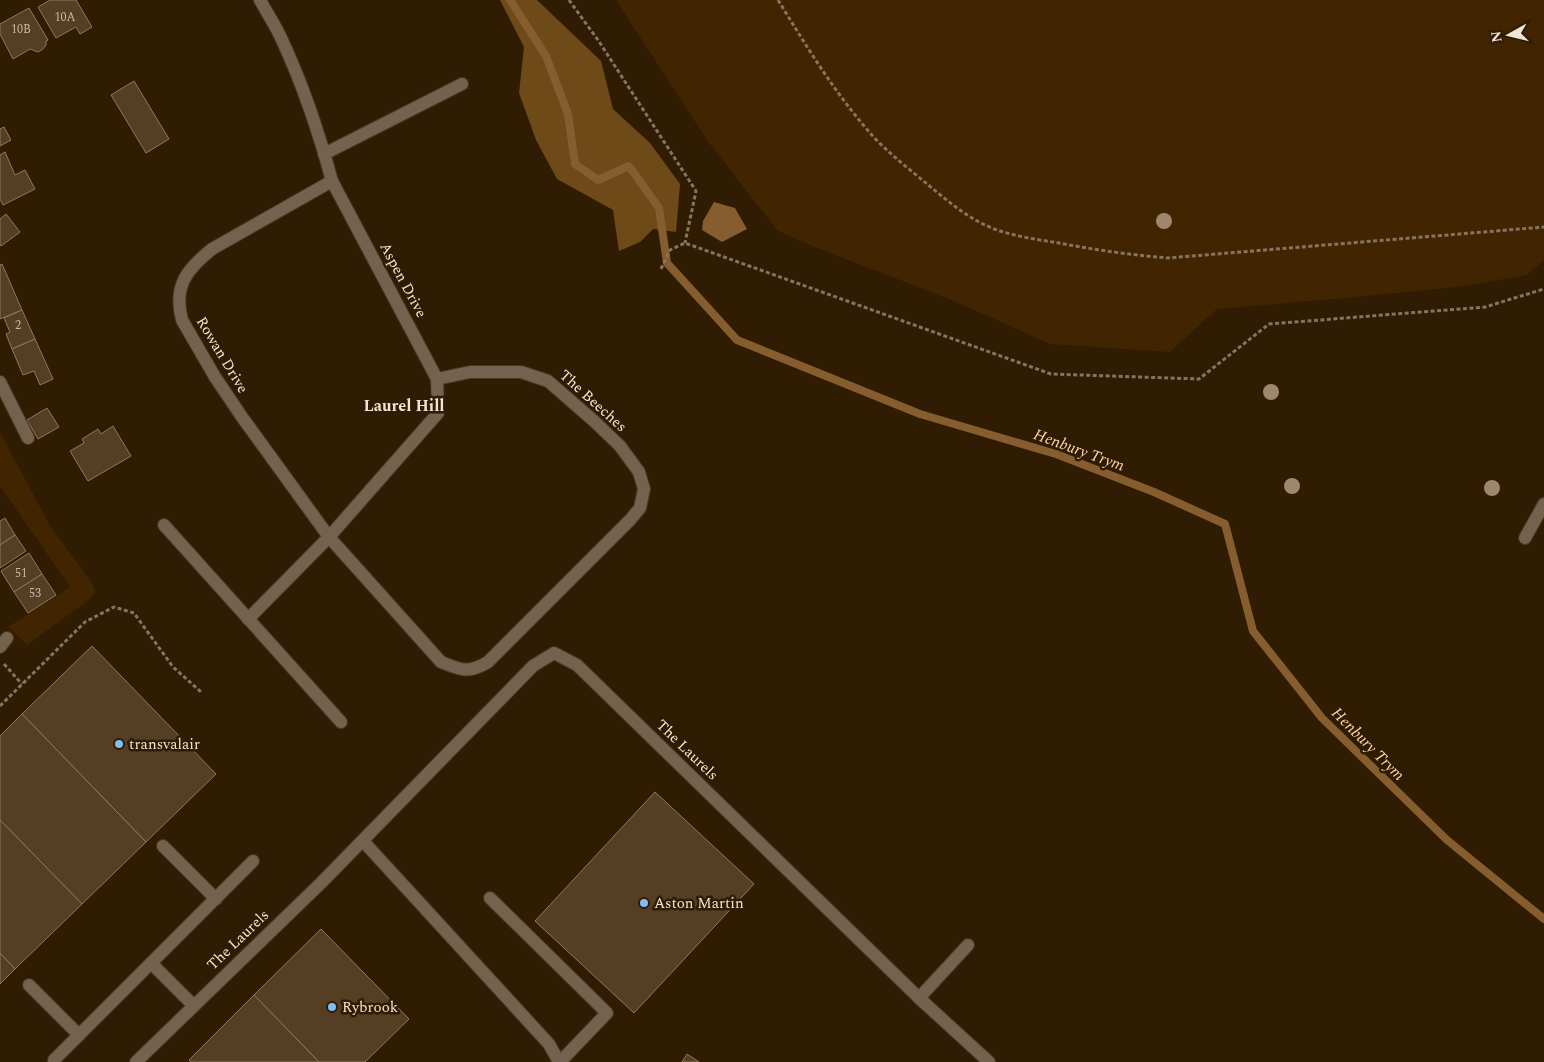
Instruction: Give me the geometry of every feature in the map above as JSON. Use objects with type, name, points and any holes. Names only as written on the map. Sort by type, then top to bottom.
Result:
[{"type":"street","name":"Aspen Drive","points":[[248,619],[329,537],[438,413],[437,380],[332,181],[304,93],[282,39],[260,0]]},
{"type":"street","points":[[324,154],[462,84]]},
{"type":"street","name":"Rowan Drive","points":[[332,181],[212,249],[195,262],[184,280],[179,300],[182,320],[215,377],[242,417],[329,537],[441,662],[459,670],[477,669],[488,662],[630,520],[640,508],[644,489]]},
{"type":"street","name":"The Beeches","points":[[437,380],[470,372],[521,372],[548,381],[620,446],[639,472],[644,489]]},
{"type":"street","points":[[0,382],[28,438]]},
{"type":"street","points":[[1525,538],[1544,504]]},
{"type":"street","points":[[164,525],[341,722]]},
{"type":"street","name":"The Laurels","points":[[136,1062],[322,882],[534,666],[554,653],[577,665],[919,998],[989,1062]]},
{"type":"street","points":[[363,841],[549,1044],[560,1062],[607,1013],[490,898]]},
{"type":"street","points":[[162,846],[216,899]]},
{"type":"street","points":[[54,1060],[253,861]]},
{"type":"street","points":[[919,998],[968,945]]},
{"type":"street","points":[[151,963],[194,1006]]},
{"type":"street","points":[[29,985],[79,1035]]},
{"type":"path","points":[[569,0],[598,40],[696,191],[685,243]]},
{"type":"path","points":[[778,0],[817,64],[872,135],[948,201],[967,215],[999,230],[1033,239],[1081,247],[1168,258],[1544,227]]},
{"type":"path","points":[[661,270],[670,250],[685,243],[1051,374],[1199,379],[1269,324],[1485,307],[1544,288]]},
{"type":"path","points":[[0,706],[86,622],[114,607],[134,613],[173,667],[201,692]]},
{"type":"path","points":[[0,660],[22,684]]},
{"type":"shaded area","points":[[500,0],[537,0],[601,61],[613,109],[650,143],[680,184],[676,232],[653,229],[640,242],[619,251],[613,210],[557,179],[536,140],[519,93],[524,47]]},
{"type":"shaded area","points":[[616,0],[1544,0],[1544,260],[1527,275],[1457,287],[1217,309],[1170,352],[1050,344],[954,301],[778,231],[709,143]]},
{"type":"shaded area","points":[[714,202],[735,208],[747,229],[722,242],[702,230],[703,221]]},
{"type":"shaded area","points":[[0,432],[49,524],[93,585],[95,592],[90,599],[27,645],[8,627],[70,587],[0,486]]},
{"type":"building","points":[[50,0],[76,0],[92,27],[80,34],[76,27],[56,38],[38,7]]},
{"type":"building","points":[[29,8],[48,40],[43,49],[38,52],[30,49],[13,59],[0,34],[0,24]]},
{"type":"building","points":[[134,81],[169,139],[146,153],[111,95]]},
{"type":"building","points":[[4,127],[11,140],[0,146],[0,129]]},
{"type":"building","points":[[5,152],[15,175],[25,170],[35,189],[3,205],[0,199],[0,155]]},
{"type":"building","points":[[6,214],[20,232],[1,246],[0,219]]},
{"type":"building","points":[[2,264],[22,310],[0,319],[0,265]]},
{"type":"building","points":[[22,310],[35,339],[12,349],[6,334],[10,332],[4,318]]},
{"type":"building","points":[[35,339],[53,379],[40,385],[34,371],[23,375],[12,349]]},
{"type":"building","points":[[47,408],[59,427],[38,439],[27,420]]},
{"type":"building","points":[[113,426],[131,456],[88,481],[70,451],[84,443],[82,439],[98,429],[101,434]]},
{"type":"building","points":[[5,518],[15,535],[0,545],[0,521]]},
{"type":"building","points":[[15,535],[26,551],[0,568],[0,545]]},
{"type":"building","points":[[29,553],[42,574],[14,592],[1,571]]},
{"type":"building","points":[[42,574],[56,595],[28,613],[14,592]]},
{"type":"building","name":"transvalair","points":[[92,646],[216,774],[146,842],[22,714]]},
{"type":"building","points":[[22,714],[146,842],[82,904],[0,820],[0,736]]},
{"type":"building","name":"Aston Martin","points":[[655,792],[754,884],[634,1013],[535,921]]},
{"type":"building","points":[[0,820],[82,904],[15,969],[0,953]]},
{"type":"building","name":"Rybrook","points":[[321,929],[409,1019],[365,1062],[319,1062],[254,995]]},
{"type":"building","points":[[0,953],[15,969],[0,984]]},
{"type":"building","points":[[254,995],[319,1062],[191,1062],[189,1060]]},
{"type":"building","points":[[687,1054],[699,1062],[682,1062]]},
{"type":"waterway","name":"Henbury Trym","points":[[510,0],[546,56],[568,114],[575,164],[598,180],[629,166],[659,208],[667,263],[737,340],[920,414],[1056,454],[1154,492],[1225,524],[1253,631],[1322,718],[1447,840],[1544,919]]},
{"type":"place","name":"transvalair","points":[[119,744]]},
{"type":"place","name":"Aston Martin","points":[[644,903]]},
{"type":"place","name":"Rybrook","points":[[332,1007]]},
{"type":"district","name":"Laurel Hill","points":[[404,406]]}]
